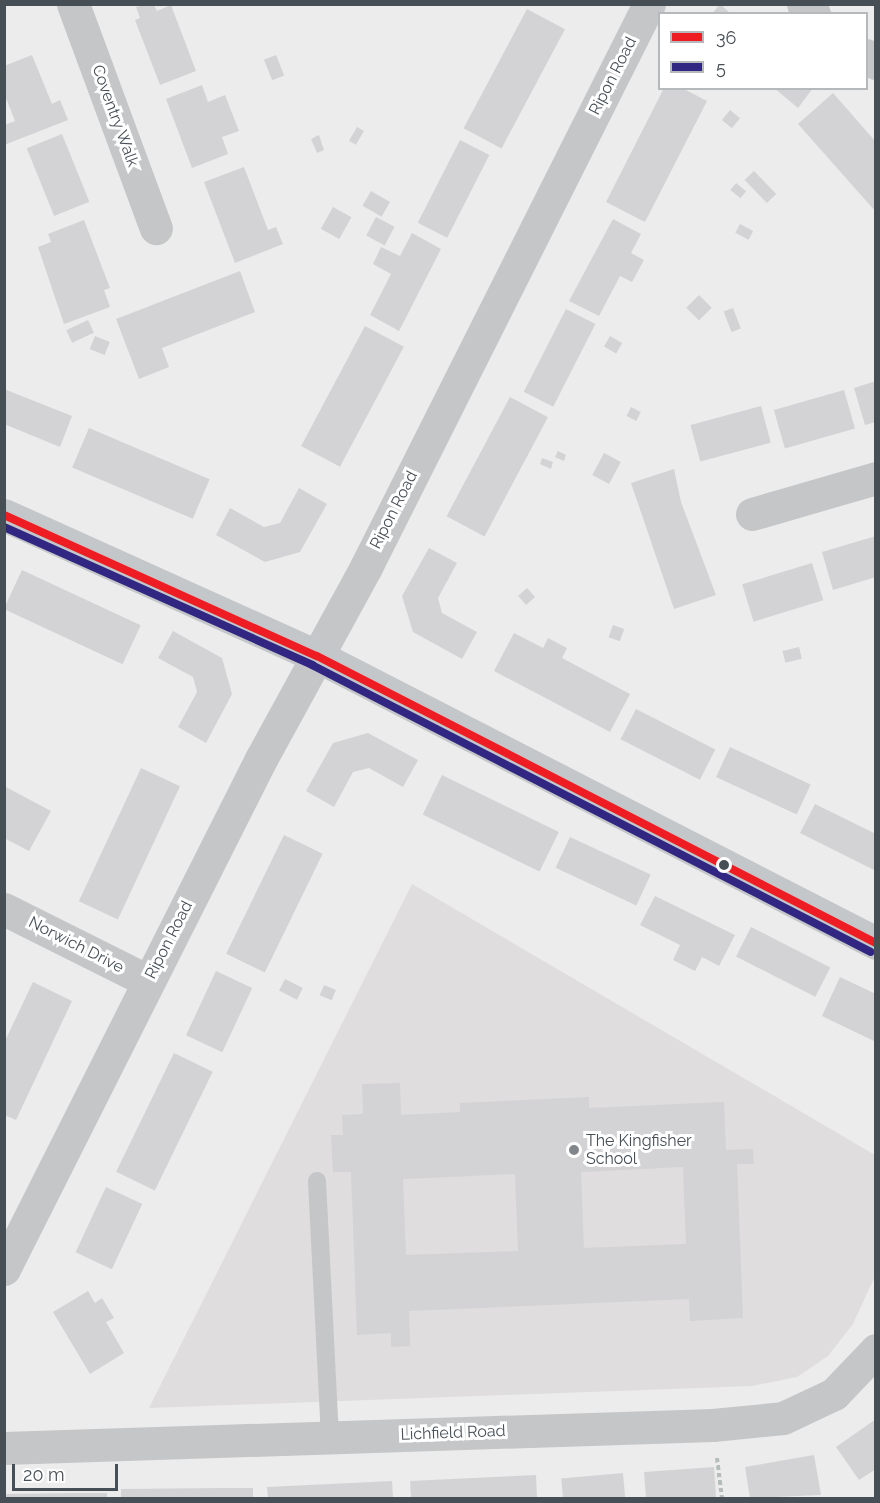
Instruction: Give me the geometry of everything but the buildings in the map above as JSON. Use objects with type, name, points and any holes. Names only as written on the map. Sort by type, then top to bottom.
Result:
[{"type":"street","name":"Coventry Walk","points":[[73,4],[156,228]]},
{"type":"street","name":"Ripon Road","points":[[4,1269],[148,981],[317,656],[649,4]]},
{"type":"street","points":[[752,514],[876,478]]},
{"type":"street","points":[[4,515],[317,656],[876,943]]},
{"type":"street","name":"Norwich Drive","points":[[4,909],[148,981]]},
{"type":"street","name":"Lichfield Road","points":[[4,1448],[713,1425],[783,1418],[834,1394],[876,1350]]},
{"type":"lane","points":[[317,1181],[330,1437]]},
{"type":"shaded area","name":"The Kingfisher School","points":[[412,884],[875,1155],[875,1276],[853,1324],[828,1356],[797,1377],[752,1386],[149,1408]]},
{"type":"transit line","name":"36","points":[[4,515],[317,656],[876,943]]},
{"type":"transit line","name":"5","points":[[4,527],[312,665],[871,952]]},
{"type":"place","name":"The Kingfisher School","points":[[574,1150]]}]
